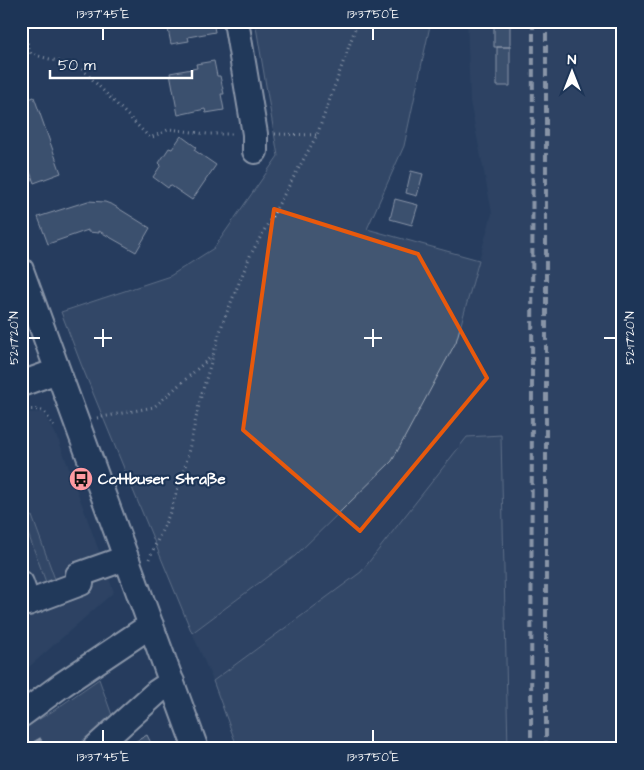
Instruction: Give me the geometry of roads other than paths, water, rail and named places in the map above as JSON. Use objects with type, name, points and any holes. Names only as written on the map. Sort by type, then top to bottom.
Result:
[{"type":"street","points":[[236,21],[255,143]]},
{"type":"street","points":[[21,270],[57,371],[135,563],[150,625],[196,749]]},
{"type":"street","points":[[21,384],[57,371]]},
{"type":"street","points":[[21,583],[28,603],[82,583],[78,575],[135,563]]},
{"type":"street","points":[[21,715],[150,625]]},
{"type":"street","points":[[94,749],[157,692],[172,682]]},
{"type":"railway","points":[[531,749],[533,21]]},
{"type":"railway","points":[[546,21],[546,749]]},
{"type":"railway","points":[[24,749],[43,738]]},
{"type":"place","name":"Cottbuser Straße","points":[[81,479]]}]
